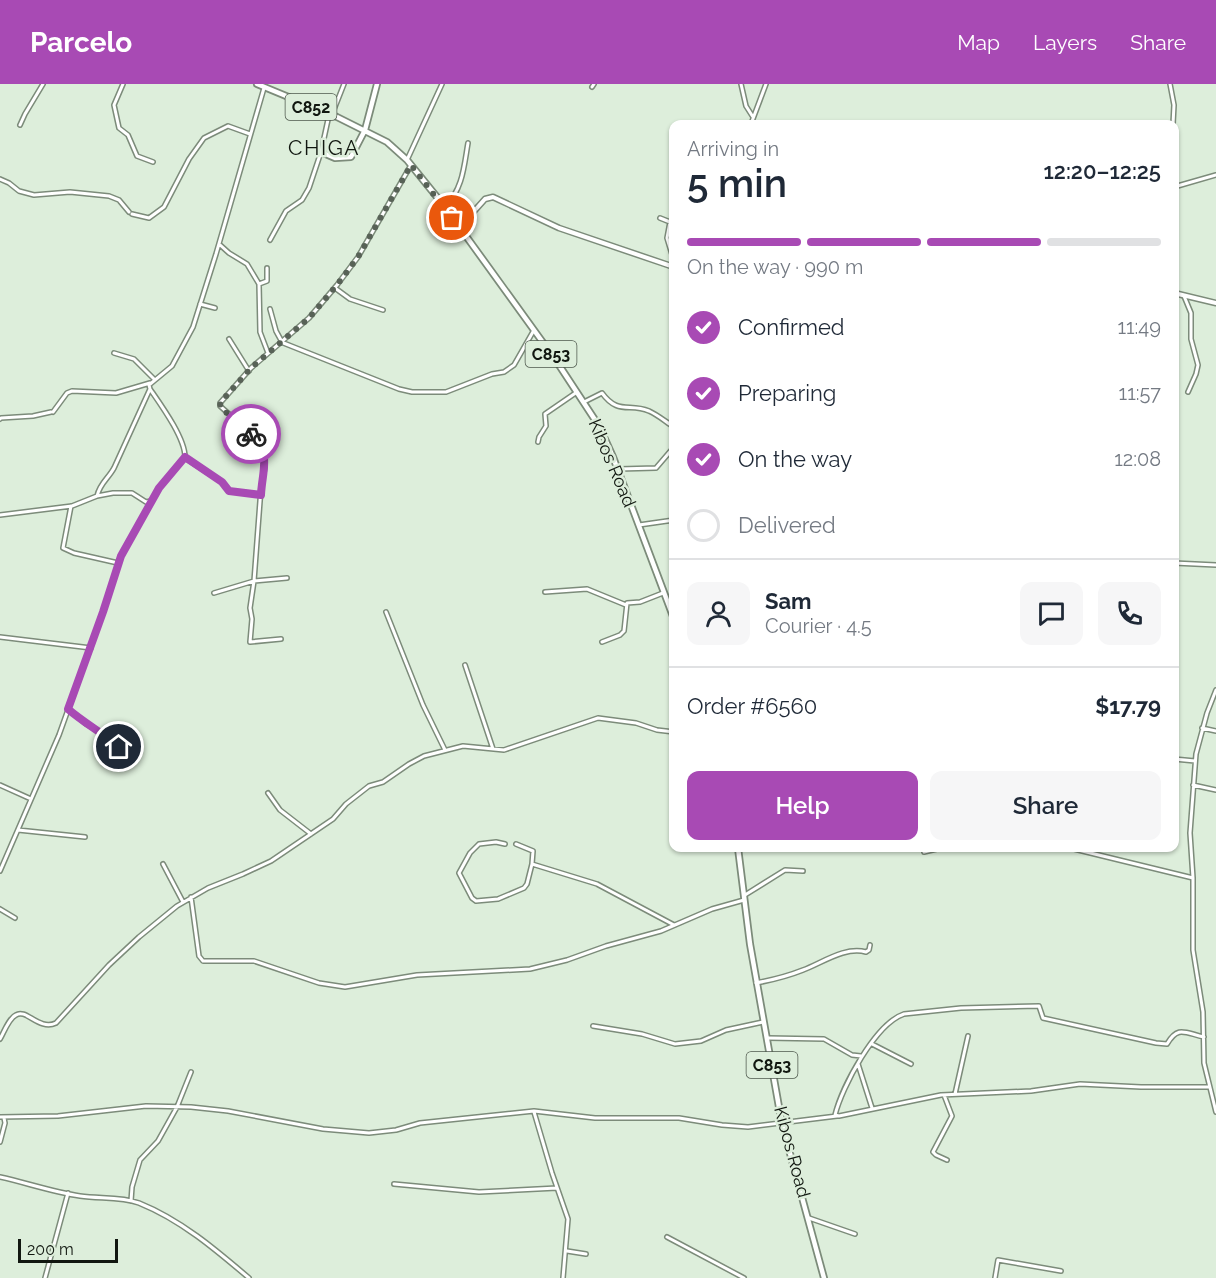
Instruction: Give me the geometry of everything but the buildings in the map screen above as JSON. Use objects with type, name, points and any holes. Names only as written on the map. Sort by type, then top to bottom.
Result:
[{"type":"main road","name":"C852","points":[[257,84],[365,130]]},
{"type":"main road","points":[[321,152],[335,158],[351,157],[365,130],[377,84]]},
{"type":"main road","name":"Kibos Road","points":[[365,130],[387,142],[407,160],[445,207],[584,402],[605,439],[669,607]]},
{"type":"main road","name":"Kibos Road","points":[[739,852],[756,983],[782,1124],[824,1278]]},
{"type":"street","points":[[20,125],[43,84]]},
{"type":"street","points":[[123,84],[114,105],[119,128],[128,135],[137,156],[153,162]]},
{"type":"street","points":[[270,240],[286,212],[305,196],[321,152],[330,114],[333,112],[344,84]]},
{"type":"street","points":[[407,160],[442,84]]},
{"type":"street","points":[[741,84],[746,105],[753,117]]},
{"type":"street","points":[[752,120],[766,84]]},
{"type":"street","points":[[1170,84],[1174,105],[1173,120]]},
{"type":"street","points":[[0,419],[1,417],[33,416],[52,412],[67,393],[72,391],[116,393],[150,383],[172,366],[181,351],[200,304],[265,87]]},
{"type":"street","points":[[0,179],[20,191],[34,195],[70,192],[110,196],[119,200],[131,213],[149,218],[164,207],[189,159],[204,138],[228,126],[251,134]]},
{"type":"street","points":[[445,207],[454,198],[459,188],[468,143]]},
{"type":"street","points":[[281,639],[250,642],[252,619],[250,608],[265,467],[261,443],[219,405],[249,371],[309,318],[334,288],[358,257],[411,165]]},
{"type":"street","points":[[1179,186],[1216,176]]},
{"type":"street","points":[[459,228],[485,199],[493,197],[558,228],[669,265]]},
{"type":"street","points":[[660,218],[669,222]]},
{"type":"street","points":[[669,228],[667,240],[669,246]]},
{"type":"street","points":[[219,244],[247,264],[259,284],[260,332],[268,353]]},
{"type":"street","points":[[259,284],[267,280],[267,268]]},
{"type":"street","points":[[334,288],[350,299],[383,310]]},
{"type":"street","points":[[1179,294],[1216,303]]},
{"type":"street","points":[[1184,296],[1191,313],[1191,343],[1198,365],[1188,392]]},
{"type":"street","points":[[200,304],[215,309]]},
{"type":"street","points":[[270,309],[276,331],[282,342],[399,389],[412,392],[439,393],[455,390],[492,374],[509,370],[519,358],[534,330]]},
{"type":"street","points":[[229,339],[249,371]]},
{"type":"street","points":[[114,353],[134,359],[155,380]]},
{"type":"street","points":[[97,496],[100,484],[114,468],[145,403],[150,383]]},
{"type":"street","points":[[150,389],[171,422],[185,457],[222,482],[229,491],[261,495]]},
{"type":"street","points":[[538,442],[546,426],[545,414],[577,392]]},
{"type":"street","points":[[584,402],[602,393],[609,403],[616,407],[648,411],[669,424]]},
{"type":"street","points":[[617,469],[656,468],[669,453]]},
{"type":"street","points":[[0,872],[49,761],[91,648],[118,563],[159,488],[185,457]]},
{"type":"street","points":[[0,515],[71,506],[97,496],[113,493],[132,493],[146,501],[151,501]]},
{"type":"street","points":[[71,506],[63,548],[74,553],[118,563]]},
{"type":"street","points":[[638,525],[669,521]]},
{"type":"street","points":[[1179,563],[1216,565]]},
{"type":"street","points":[[214,592],[254,582],[287,578]]},
{"type":"street","points":[[545,592],[587,589],[626,605],[663,592]]},
{"type":"street","points":[[603,642],[624,631],[626,605]]},
{"type":"street","points":[[386,612],[423,705],[445,750]]},
{"type":"street","points":[[0,637],[91,648]]},
{"type":"street","points":[[465,665],[493,749]]},
{"type":"street","points":[[1216,690],[1202,728],[1195,761],[1190,836],[1193,878],[1192,942],[1203,1012],[1204,1063],[1216,1112]]},
{"type":"street","points":[[68,709],[128,754]]},
{"type":"street","points":[[0,1039],[13,1017],[18,1014],[45,1025],[56,1023],[109,965],[139,937],[183,902],[271,861],[333,819],[346,804],[369,786],[383,782],[424,756],[463,746],[504,750],[514,748],[598,718],[615,719],[669,731]]},
{"type":"street","points":[[1202,728],[1216,731]]},
{"type":"street","points":[[1179,759],[1195,761]]},
{"type":"street","points":[[0,785],[32,799]]},
{"type":"street","points":[[1193,785],[1216,790]]},
{"type":"street","points":[[268,793],[280,810],[310,834]]},
{"type":"street","points":[[18,830],[85,837]]},
{"type":"street","points":[[505,844],[479,843],[460,868],[459,873],[472,898],[476,900],[498,899],[524,888],[532,864],[533,850],[516,844]]},
{"type":"street","points":[[1086,852],[1193,878]]},
{"type":"street","points":[[163,864],[183,902]]},
{"type":"street","points":[[532,864],[597,884],[674,925]]},
{"type":"street","points":[[191,897],[195,909],[199,956],[203,961],[254,961],[319,983],[345,987],[417,975],[530,969],[567,960],[606,946],[654,933],[746,897],[785,870],[803,871]]},
{"type":"street","points":[[0,909],[15,918]]},
{"type":"street","points":[[756,983],[800,972],[842,954],[860,950],[866,952],[870,945]]},
{"type":"street","points":[[837,1116],[836,1111],[863,1055],[880,1031],[904,1014],[960,1008],[1039,1006],[1043,1018],[1156,1043],[1167,1044],[1173,1033],[1178,1031],[1204,1037]]},
{"type":"street","points":[[593,1026],[642,1034],[675,1044],[701,1041],[731,1029],[763,1022]]},
{"type":"street","points":[[955,1094],[968,1035]]},
{"type":"street","points":[[766,1038],[824,1039],[852,1055],[863,1055]]},
{"type":"street","points":[[872,1044],[911,1064]]},
{"type":"street","points":[[858,1064],[872,1108]]},
{"type":"street","points":[[131,1200],[132,1187],[140,1160],[158,1140],[177,1107],[191,1072]]},
{"type":"street","points":[[1,1117],[57,1116],[146,1106],[177,1107],[228,1111],[323,1129],[369,1133],[396,1130],[420,1123],[534,1111],[595,1118],[679,1118],[735,1127],[782,1124],[837,1116],[955,1094],[1032,1091],[1080,1084],[1209,1087]]},
{"type":"street","points":[[944,1095],[952,1115],[933,1152],[947,1160]]},
{"type":"street","points":[[534,1111],[568,1219],[563,1278]]},
{"type":"street","points":[[0,1142],[5,1123],[4,1117],[1,1117]]},
{"type":"street","points":[[0,1177],[68,1193],[131,1200],[177,1222],[249,1278]]},
{"type":"street","points":[[394,1184],[479,1192],[557,1188]]},
{"type":"street","points":[[45,1278],[68,1193]]},
{"type":"street","points":[[809,1218],[855,1234]]},
{"type":"street","points":[[667,1237],[744,1278]]},
{"type":"street","points":[[567,1251],[586,1254]]},
{"type":"street","points":[[995,1278],[998,1260],[1061,1271]]},
{"type":"way so far","points":[[251,434],[221,408],[220,403],[251,368],[309,318],[337,285],[358,257],[411,165],[452,218]]},
{"type":"district","name":"CHIGA","points":[[324,148]]},
{"type":"route","points":[[119,747],[68,709],[121,556],[159,488],[185,457],[222,482],[229,491],[261,495],[265,465],[261,443],[251,434]]}]
